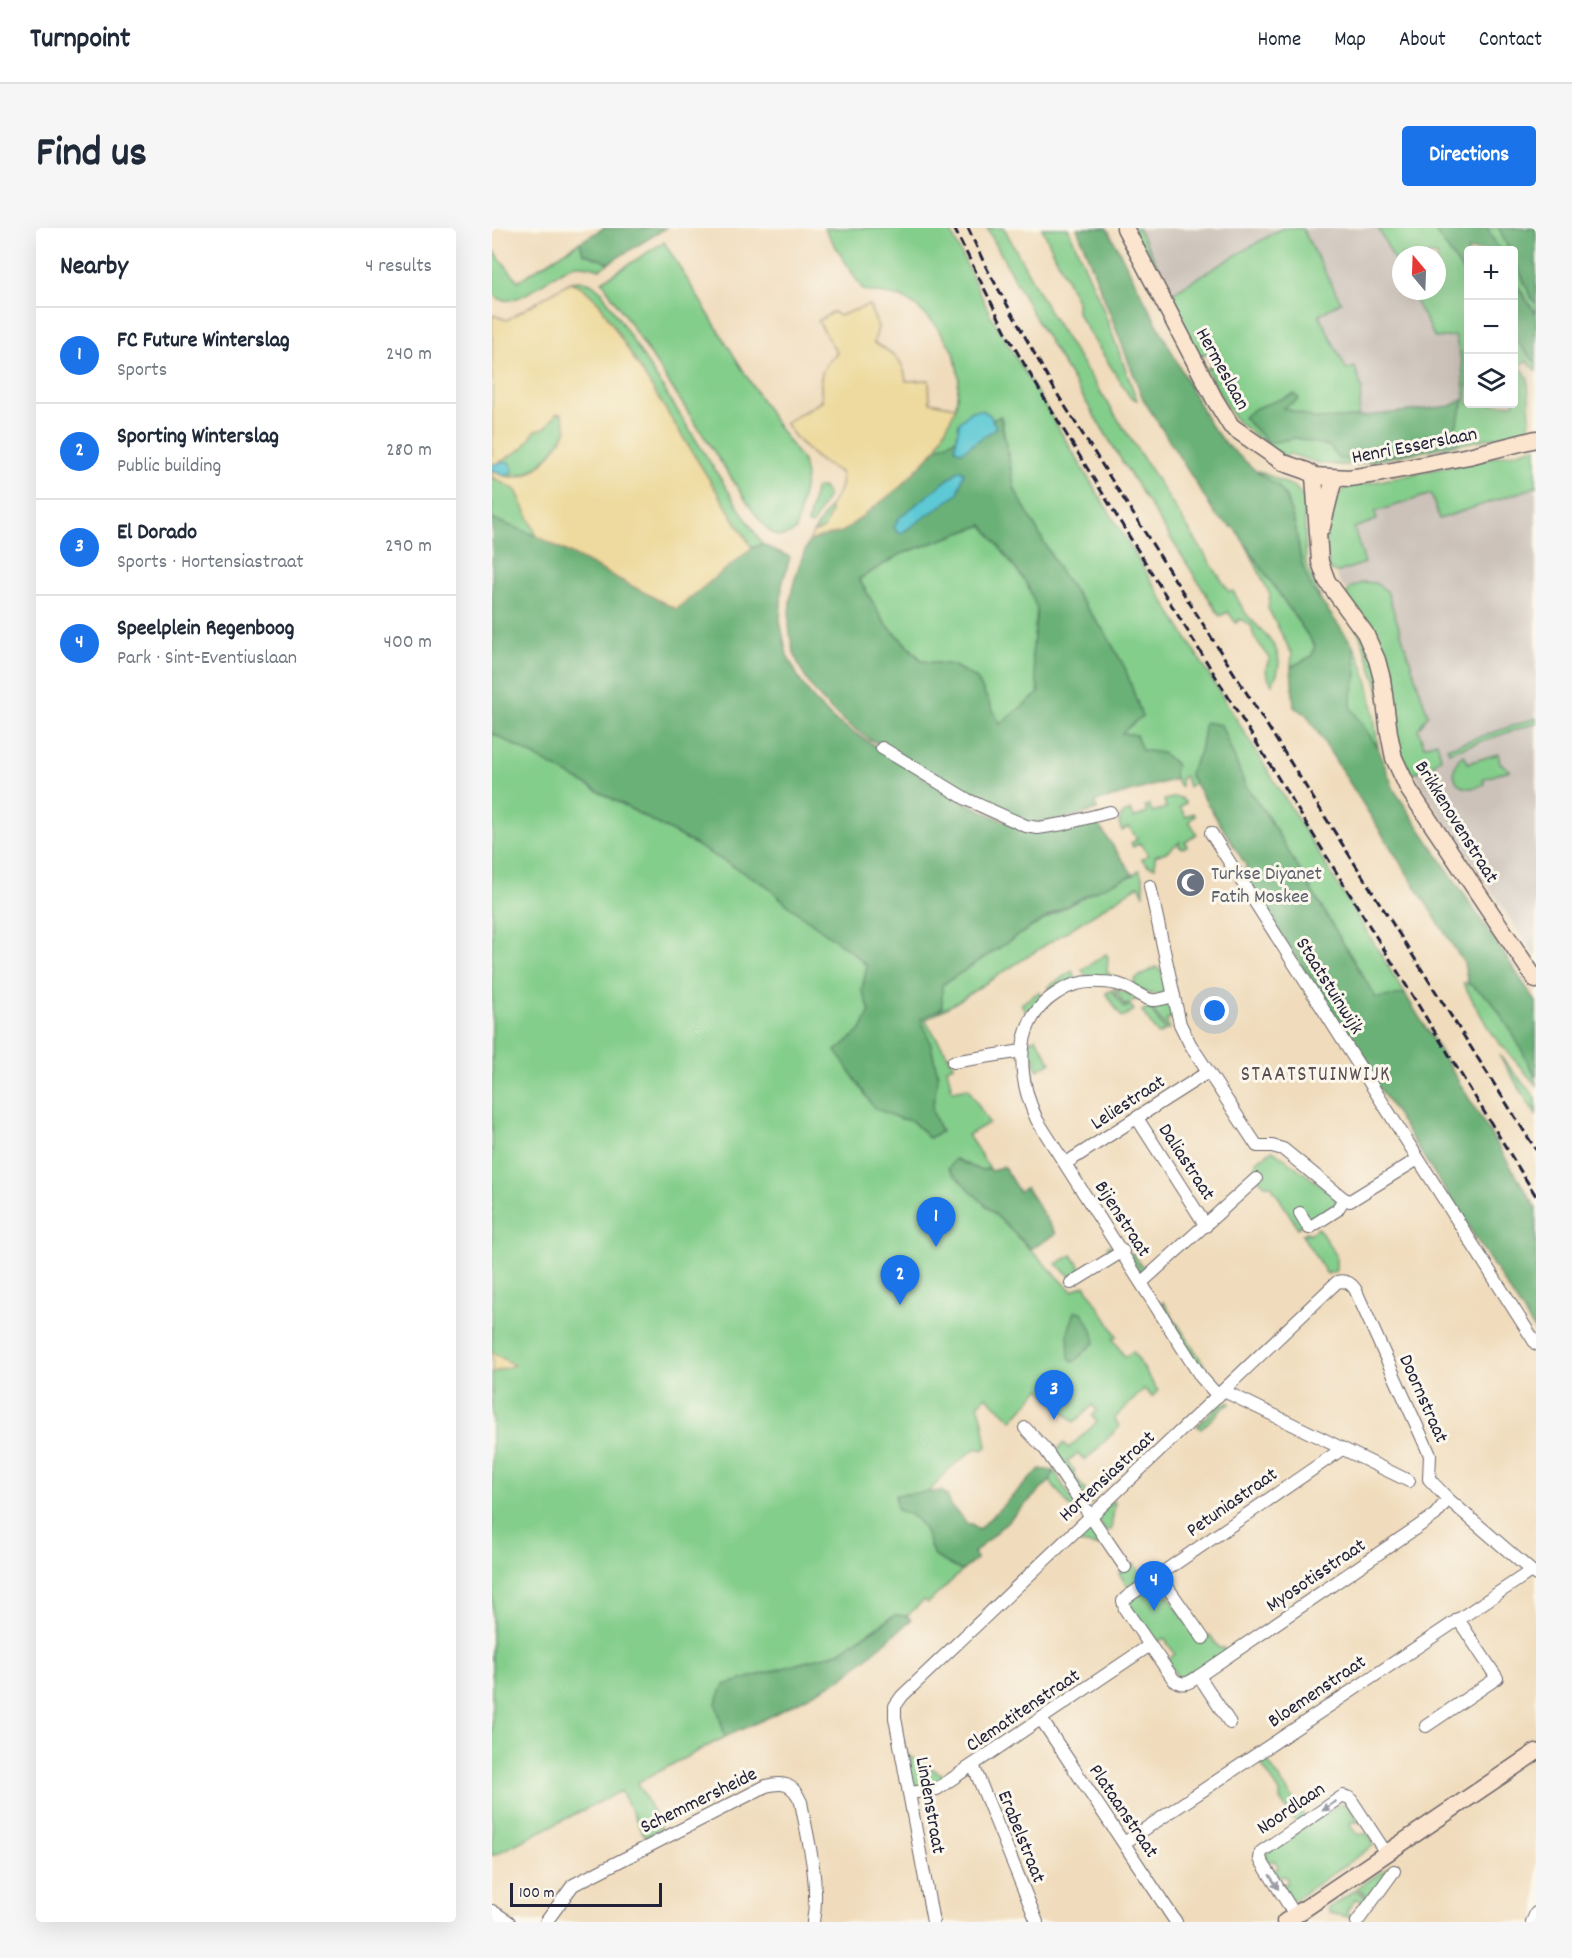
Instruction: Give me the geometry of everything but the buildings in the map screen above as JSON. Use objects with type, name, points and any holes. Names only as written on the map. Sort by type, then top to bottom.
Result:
[{"type":"street","name":"Hermeslaan","points":[[1125,228],[1215,400],[1239,439],[1262,460],[1288,474],[1303,479],[1314,476]]},
{"type":"street","name":"Henri Esserslaan","points":[[1334,478],[1382,473],[1468,456],[1536,439]]},
{"type":"street","points":[[1314,476],[1334,478]]},
{"type":"street","name":"Brikkenovenstraat","points":[[1314,476],[1320,562],[1327,581],[1365,633],[1377,660],[1394,758],[1409,789],[1536,980]]},
{"type":"street","name":"Brikkenovenstraat","points":[[1318,544],[1334,478]]},
{"type":"street","points":[[882,748],[968,800],[1026,826],[1038,828],[1063,824],[1110,812]]},
{"type":"street","name":"Staatstuinwijk","points":[[1211,833],[1536,1344]]},
{"type":"street","points":[[1150,886],[1180,1024],[1190,1044],[1257,1146],[1283,1149],[1344,1199],[1350,1201],[1418,1159]]},
{"type":"street","name":"Bijenstraat","points":[[1174,996],[1154,1000],[1122,986],[1102,982],[1083,982],[1065,988],[1048,998],[1032,1018],[1024,1038],[1022,1051],[1024,1083],[1037,1120],[1123,1251],[1201,1377],[1221,1394],[1409,1481]]},
{"type":"street","points":[[953,1062],[1022,1051]]},
{"type":"street","name":"Leliestraat","points":[[1066,1163],[1209,1072]]},
{"type":"street","name":"Daliastraat","points":[[1137,1118],[1206,1226]]},
{"type":"street","points":[[1142,1282],[1256,1179]]},
{"type":"street","points":[[1300,1213],[1310,1228],[1337,1209],[1344,1199]]},
{"type":"street","points":[[1071,1283],[1123,1251]]},
{"type":"street","name":"Doornstraat","points":[[1337,1282],[1346,1281],[1355,1289],[1430,1455],[1429,1479],[1448,1499],[1533,1573]]},
{"type":"street","name":"Hortensiastraat","points":[[902,1696],[1337,1282]]},
{"type":"street","name":"Hortensiastraat","points":[[1025,1428],[1045,1449],[1125,1567]]},
{"type":"street","name":"Petuniastraat","points":[[1150,1645],[1125,1609],[1123,1601],[1341,1449]]},
{"type":"street","name":"Myosotisstraat","points":[[1199,1676],[1435,1515],[1448,1499]]},
{"type":"street","name":"Bloemenstraat","points":[[1124,1843],[1458,1619],[1533,1573]]},
{"type":"street","points":[[1159,1575],[1203,1638]]},
{"type":"street","points":[[1426,1726],[1497,1678],[1458,1619]]},
{"type":"street","points":[[1150,1645],[1174,1680],[1180,1684],[1187,1684],[1199,1676],[1230,1723]]},
{"type":"street","name":"Clematitenstraat","points":[[910,1793],[937,1790],[1150,1645]]},
{"type":"street","name":"Lindenstraat","points":[[902,1696],[895,1706],[895,1719],[933,1922]]},
{"type":"street","name":"Plataanstraat","points":[[1041,1719],[1176,1922]]},
{"type":"street","name":"Noordlaan","points":[[1386,1853],[1350,1798],[1343,1796],[1261,1852],[1260,1859],[1290,1919],[1536,1752]]},
{"type":"street","name":"Erabelstraat","points":[[973,1765],[1036,1922]]},
{"type":"street","name":"Schemmersheide","points":[[546,1922],[573,1885],[766,1786],[778,1783],[790,1786],[797,1792],[801,1802],[815,1881],[813,1922]]},
{"type":"street","points":[[1357,1922],[1394,1871]]},
{"type":"street","points":[[492,1911],[509,1922]]},
{"type":"street","points":[[1532,1922],[1536,1913]]},
{"type":"shaded area","points":[[1138,228],[1378,228],[1392,255],[1392,300],[1415,300],[1435,338],[1455,336],[1462,363],[1464,399],[1451,406],[1358,417],[1318,419],[1232,405]]},
{"type":"shaded area","points":[[1536,452],[1536,957],[1427,796],[1401,746],[1359,603],[1341,584],[1329,561],[1330,528]]},
{"type":"green space","points":[[604,228],[666,228],[609,263],[583,253],[580,242]]},
{"type":"green space","points":[[824,228],[949,228],[990,314],[1405,994],[1376,999],[1266,814],[1245,785],[1221,725],[1205,723],[1200,752],[1189,774],[1194,783],[1188,787],[1185,776],[1181,778],[1181,786],[1179,786],[1173,775],[1176,764],[1163,754],[1142,750],[1121,733],[1142,716],[1125,668],[1106,634],[1061,573],[1015,490],[1001,416],[936,449],[956,407],[959,378],[954,352],[934,323],[916,306],[902,297],[863,290]]},
{"type":"green space","points":[[987,228],[1004,228],[1051,315],[1229,592],[1233,591],[1246,613],[1274,646],[1279,663],[1272,684],[1266,671],[1270,658],[1254,637],[1251,625],[1240,619],[1236,623],[1228,612],[1220,616],[1038,323]]},
{"type":"green space","points":[[1042,228],[1068,228],[1100,301],[1137,400],[1130,397],[1077,313],[1077,301]]},
{"type":"green space","points":[[1077,228],[1107,228],[1210,425],[1226,444],[1257,472],[1278,486],[1286,497],[1295,526],[1302,565],[1312,589],[1353,645],[1357,675],[1351,697],[1351,708],[1378,748],[1394,790],[1536,1002],[1536,1077],[1491,1000],[1468,983],[1464,963],[1306,714],[1294,707],[1291,667],[1312,656],[1315,646],[1235,529],[1217,517],[1143,399]]},
{"type":"green space","points":[[1132,228],[1138,228],[1172,293],[1282,228],[1302,228],[1341,302],[1319,315],[1347,370],[1355,367],[1362,389],[1358,417],[1320,419],[1273,407],[1254,411],[1243,417],[1269,443],[1296,438],[1329,446],[1453,436],[1464,401],[1464,408],[1518,408],[1518,343],[1536,363],[1536,371],[1527,361],[1520,365],[1528,379],[1530,421],[1526,431],[1359,464],[1341,465],[1318,463],[1290,454],[1285,459],[1238,422],[1230,412],[1206,369],[1217,362],[1211,351],[1198,358]]},
{"type":"green space","points":[[1378,228],[1433,228],[1445,246],[1392,246],[1392,255]]},
{"type":"green space","points":[[1433,228],[1487,228],[1497,246],[1464,246],[1464,273]]},
{"type":"green space","points":[[1487,228],[1499,228],[1507,246],[1497,246]]},
{"type":"green space","points":[[1499,228],[1536,228],[1536,303],[1518,268],[1518,246],[1507,246]]},
{"type":"green space","points":[[580,242],[583,253],[609,263],[600,269],[582,265],[572,266],[517,298],[500,299],[493,294],[492,249],[518,281]]},
{"type":"green space","points":[[664,242],[778,427],[803,461],[806,477],[796,530],[789,534],[782,536],[772,533],[753,511],[602,281]]},
{"type":"green space","points":[[1446,247],[1464,273],[1464,386],[1462,363],[1455,336],[1435,338],[1415,300],[1446,300]]},
{"type":"green space","points":[[1518,268],[1536,303],[1536,314],[1518,287]]},
{"type":"green space","points":[[570,282],[591,283],[602,292],[762,544],[752,548],[599,303],[582,287]]},
{"type":"green space","points":[[1518,287],[1536,314],[1536,363],[1518,343]]},
{"type":"green space","points":[[1295,394],[1299,399],[1283,408],[1318,419],[1358,417],[1451,406],[1464,399],[1453,436],[1458,442],[1362,461],[1339,459],[1329,446],[1296,438],[1269,443],[1243,417],[1256,408]]},
{"type":"green space","points":[[557,413],[562,414],[567,430],[549,456],[534,469],[516,476],[505,476],[513,471],[509,462],[497,464],[523,448],[535,431],[546,427]]},
{"type":"green space","points":[[1000,416],[1015,490],[1061,573],[1106,634],[1125,668],[1142,716],[1122,733],[1136,735],[1142,750],[1162,753],[1176,764],[1174,775],[1176,779],[1095,802],[1097,810],[1045,823],[1026,822],[998,813],[969,798],[895,752],[869,739],[842,720],[821,699],[805,677],[794,654],[789,629],[790,602],[797,573],[809,542],[819,537],[842,532],[900,487],[936,449]],"holes":[[[983,525],[1027,584],[1037,609],[1032,656],[1039,693],[1000,724],[977,679],[953,665],[922,661],[884,622],[859,579],[901,554]]]},
{"type":"green space","points":[[1536,447],[1536,487],[1439,519],[1431,494],[1375,512],[1377,520],[1354,528],[1365,563],[1339,572],[1330,571],[1325,549],[1327,525],[1336,496],[1346,488]]},
{"type":"green space","points":[[1258,471],[1295,487],[1304,498],[1306,564],[1321,600],[1312,589],[1302,565],[1295,526],[1286,497]]},
{"type":"green space","points":[[492,476],[516,490],[537,536],[492,519]]},
{"type":"green space","points":[[824,488],[828,496],[812,525],[808,524],[815,489]]},
{"type":"green space","points":[[829,508],[831,512],[824,529],[813,533]]},
{"type":"green space","points":[[492,519],[537,536],[676,609],[752,548],[762,544],[790,557],[782,585],[780,621],[787,655],[801,682],[814,700],[834,720],[960,800],[1027,832],[1092,819],[1101,829],[1133,875],[1107,885],[1058,911],[942,985],[942,1008],[921,1019],[930,1042],[938,1075],[932,1110],[941,1132],[929,1138],[912,1121],[874,1108],[836,1051],[861,1030],[870,1011],[862,990],[867,966],[853,953],[790,907],[766,885],[492,733]]},
{"type":"green space","points":[[983,525],[1027,584],[1037,609],[1032,656],[1039,693],[1000,724],[977,679],[953,665],[923,661],[884,622],[859,579],[901,554]]},
{"type":"green space","points":[[1247,547],[1315,646],[1312,656],[1291,667],[1292,654],[1268,608],[1270,595]]},
{"type":"green space","points":[[1363,582],[1375,583],[1387,591],[1428,715],[1418,729],[1424,746],[1437,742],[1441,757],[1432,766],[1412,774],[1408,771],[1401,753],[1346,595],[1350,588]]},
{"type":"green space","points":[[1353,645],[1368,683],[1378,748],[1351,708],[1351,697],[1357,675]]},
{"type":"green space","points":[[1536,718],[1536,723],[1449,752],[1447,748]]},
{"type":"green space","points":[[1205,722],[1221,725],[1245,785],[1266,814],[1376,998],[1405,994],[1536,1208],[1536,1332],[1241,872],[1247,867],[1189,774],[1200,752]]},
{"type":"green space","points":[[492,733],[766,885],[790,907],[853,953],[867,966],[862,990],[870,1011],[861,1030],[836,1051],[898,1118],[912,1121],[929,1138],[941,1132],[932,1110],[938,1075],[930,1042],[921,1019],[942,985],[1025,931],[1104,885],[1133,875],[1139,870],[1143,879],[1144,895],[1139,885],[925,1020],[954,1065],[947,1068],[952,1091],[968,1088],[989,1123],[968,1135],[990,1169],[979,1170],[956,1159],[949,1169],[1072,1291],[1085,1285],[1117,1336],[1113,1339],[1125,1357],[1133,1351],[1158,1391],[1152,1397],[1144,1389],[1114,1419],[1120,1426],[1085,1461],[1078,1453],[1067,1462],[1075,1471],[1073,1473],[1093,1502],[1089,1504],[1055,1457],[1056,1451],[1064,1443],[1069,1448],[1097,1422],[1092,1416],[1097,1411],[1093,1405],[1074,1422],[1040,1389],[1012,1420],[986,1396],[978,1405],[987,1447],[983,1450],[976,1448],[949,1469],[928,1493],[896,1495],[907,1512],[922,1523],[934,1556],[962,1571],[928,1603],[924,1600],[907,1616],[895,1615],[839,1652],[724,1685],[716,1703],[725,1737],[638,1782],[661,1829],[645,1837],[621,1791],[492,1856],[492,1373],[513,1365],[492,1352]]},
{"type":"green space","points":[[1464,754],[1468,763],[1498,754],[1500,763],[1510,770],[1483,779],[1484,784],[1479,786],[1463,787],[1456,779],[1454,769],[1459,758]]},
{"type":"green space","points":[[1176,797],[1186,803],[1180,807],[1186,817],[1193,813],[1195,816],[1189,821],[1197,834],[1185,842],[1187,846],[1183,848],[1179,846],[1180,842],[1166,852],[1155,856],[1155,867],[1149,866],[1142,859],[1148,855],[1140,843],[1133,847],[1131,843],[1137,839],[1129,827],[1122,831],[1119,824],[1121,816],[1130,810],[1133,818],[1147,813],[1145,806],[1149,805],[1152,812],[1166,808],[1164,800]]},
{"type":"green space","points":[[1106,954],[1108,957],[1107,972],[1113,977],[1086,976],[1082,970]]},
{"type":"green space","points":[[1156,967],[1164,972],[1167,990],[1154,994],[1132,986],[1135,979]]},
{"type":"green space","points":[[1072,971],[1076,978],[1050,990],[1048,987]]},
{"type":"green space","points":[[1463,983],[1481,991],[1495,1005],[1524,1055],[1536,1085],[1491,1033]]},
{"type":"green space","points":[[1114,988],[1138,998],[1125,1006]]},
{"type":"green space","points":[[1112,990],[1124,1008],[1130,1005],[1134,1010],[1122,1018],[1106,993]]},
{"type":"green space","points":[[1039,992],[1042,997],[1028,1014],[1021,1004]]},
{"type":"green space","points":[[1168,1002],[1174,1016],[1166,1021],[1170,1028],[1167,1030],[1150,1006]]},
{"type":"green space","points":[[1149,1007],[1165,1031],[1158,1035],[1142,1011]]},
{"type":"green space","points":[[1036,1038],[1051,1062],[1038,1070],[1034,1064],[1037,1062],[1034,1057],[1026,1060],[1026,1044]]},
{"type":"green space","points":[[1499,1055],[1536,1098],[1536,1115]]},
{"type":"green space","points":[[1272,1151],[1334,1195],[1337,1203],[1313,1220],[1308,1219],[1298,1228],[1271,1185],[1265,1185],[1252,1173],[1255,1170],[1256,1161]]},
{"type":"green space","points":[[955,1159],[979,1170],[990,1169],[992,1171],[1003,1166],[1019,1192],[1026,1187],[1056,1234],[1031,1249],[948,1169]]},
{"type":"green space","points":[[1318,1228],[1336,1255],[1336,1271],[1327,1274],[1302,1235],[1307,1232],[1309,1234]]},
{"type":"green space","points":[[1110,1245],[1115,1253],[1083,1273],[1071,1277],[1056,1264],[1072,1255],[1083,1271],[1112,1254],[1107,1247]]},
{"type":"green space","points":[[1163,1252],[1166,1256],[1143,1273],[1129,1256],[1133,1253],[1141,1266],[1147,1266]]},
{"type":"green space","points":[[1163,1302],[1212,1377],[1205,1377],[1160,1305]]},
{"type":"green space","points":[[1075,1311],[1082,1312],[1089,1323],[1095,1342],[1074,1362],[1069,1358],[1068,1332]]},
{"type":"green space","points":[[1222,1403],[1230,1403],[1201,1429],[1197,1426]]},
{"type":"green space","points":[[1040,1469],[1054,1471],[1050,1481],[974,1553],[977,1558],[962,1571],[934,1556],[918,1521],[913,1516],[897,1510],[895,1495],[942,1491],[948,1497],[949,1504],[968,1524],[972,1524],[978,1530]]},
{"type":"green space","points":[[1054,1471],[1081,1513],[1078,1517],[1050,1481]]},
{"type":"green space","points":[[1112,1501],[1115,1502],[1111,1530],[1105,1531],[1099,1521],[1099,1515]]},
{"type":"green space","points":[[1090,1526],[1103,1542],[1102,1547],[1079,1543],[1083,1530]]},
{"type":"green space","points":[[1134,1564],[1144,1578],[1129,1588],[1119,1574]]},
{"type":"green space","points":[[1156,1583],[1161,1585],[1200,1641],[1210,1635],[1219,1648],[1224,1648],[1225,1653],[1186,1679],[1178,1677],[1166,1660],[1175,1654],[1164,1638],[1155,1643],[1130,1606],[1129,1601]]},
{"type":"green space","points":[[895,1615],[907,1616],[911,1620],[843,1678],[725,1737],[716,1703],[724,1685],[839,1652]]},
{"type":"green space","points":[[1269,1750],[1272,1754],[1266,1759],[1305,1817],[1296,1823],[1280,1800],[1280,1792],[1257,1758]]},
{"type":"green space","points":[[906,1754],[947,1777],[936,1785],[914,1787]]},
{"type":"green space","points":[[1341,1803],[1348,1806],[1359,1822],[1351,1822],[1350,1826],[1357,1834],[1368,1834],[1374,1845],[1293,1901],[1280,1884],[1287,1884],[1287,1879],[1284,1876],[1274,1876],[1270,1870],[1278,1869],[1278,1866],[1275,1861],[1265,1862],[1266,1853]]},
{"type":"green space","points":[[1389,1867],[1390,1872],[1371,1899],[1357,1888]]},
{"type":"green space","points":[[1356,1890],[1369,1900],[1364,1903],[1356,1898],[1346,1912],[1353,1918],[1330,1913],[1327,1909]]},
{"type":"sand","points":[[570,282],[582,287],[599,303],[752,548],[676,609],[537,536],[516,490],[492,477],[492,470],[503,476],[515,477],[534,470],[550,456],[567,430],[562,414],[557,413],[546,427],[535,431],[523,448],[497,464],[492,464],[492,315],[507,320]]},
{"type":"sand","points":[[869,305],[878,327],[874,343],[896,357],[903,367],[906,381],[929,380],[930,402],[956,407],[936,449],[900,487],[842,532],[819,537],[809,542],[813,533],[824,529],[831,512],[829,508],[841,487],[840,472],[809,452],[785,423],[822,401],[823,370],[837,353],[818,321],[833,312],[839,316]]},
{"type":"sand","points":[[492,1352],[514,1365],[492,1373]]},
{"type":"water","points":[[982,410],[990,415],[996,428],[961,452],[955,448],[959,423],[971,411]]},
{"type":"water","points":[[509,462],[513,471],[505,476],[492,470],[492,464]]},
{"type":"water","points":[[960,470],[964,472],[958,494],[900,534],[894,528],[899,518]]},
{"type":"railway","points":[[954,228],[1009,338],[1047,403],[1536,1196]]},
{"type":"railway","points":[[968,228],[986,267],[1056,392],[1536,1150]]},
{"type":"place","name":"Turkse Diyanet Fatih Moskee","points":[[1190,883]]},
{"type":"place","name":"FC Future Winterslag","points":[[936,1247]]},
{"type":"place","name":"Sporting Winterslag","points":[[900,1305]]},
{"type":"place","name":"El Dorado","points":[[1054,1420]]},
{"type":"place","name":"Speelplein Regenboog","points":[[1154,1611]]},
{"type":"district","name":"STAATSTUINWIJK","points":[[1316,1073]]}]
